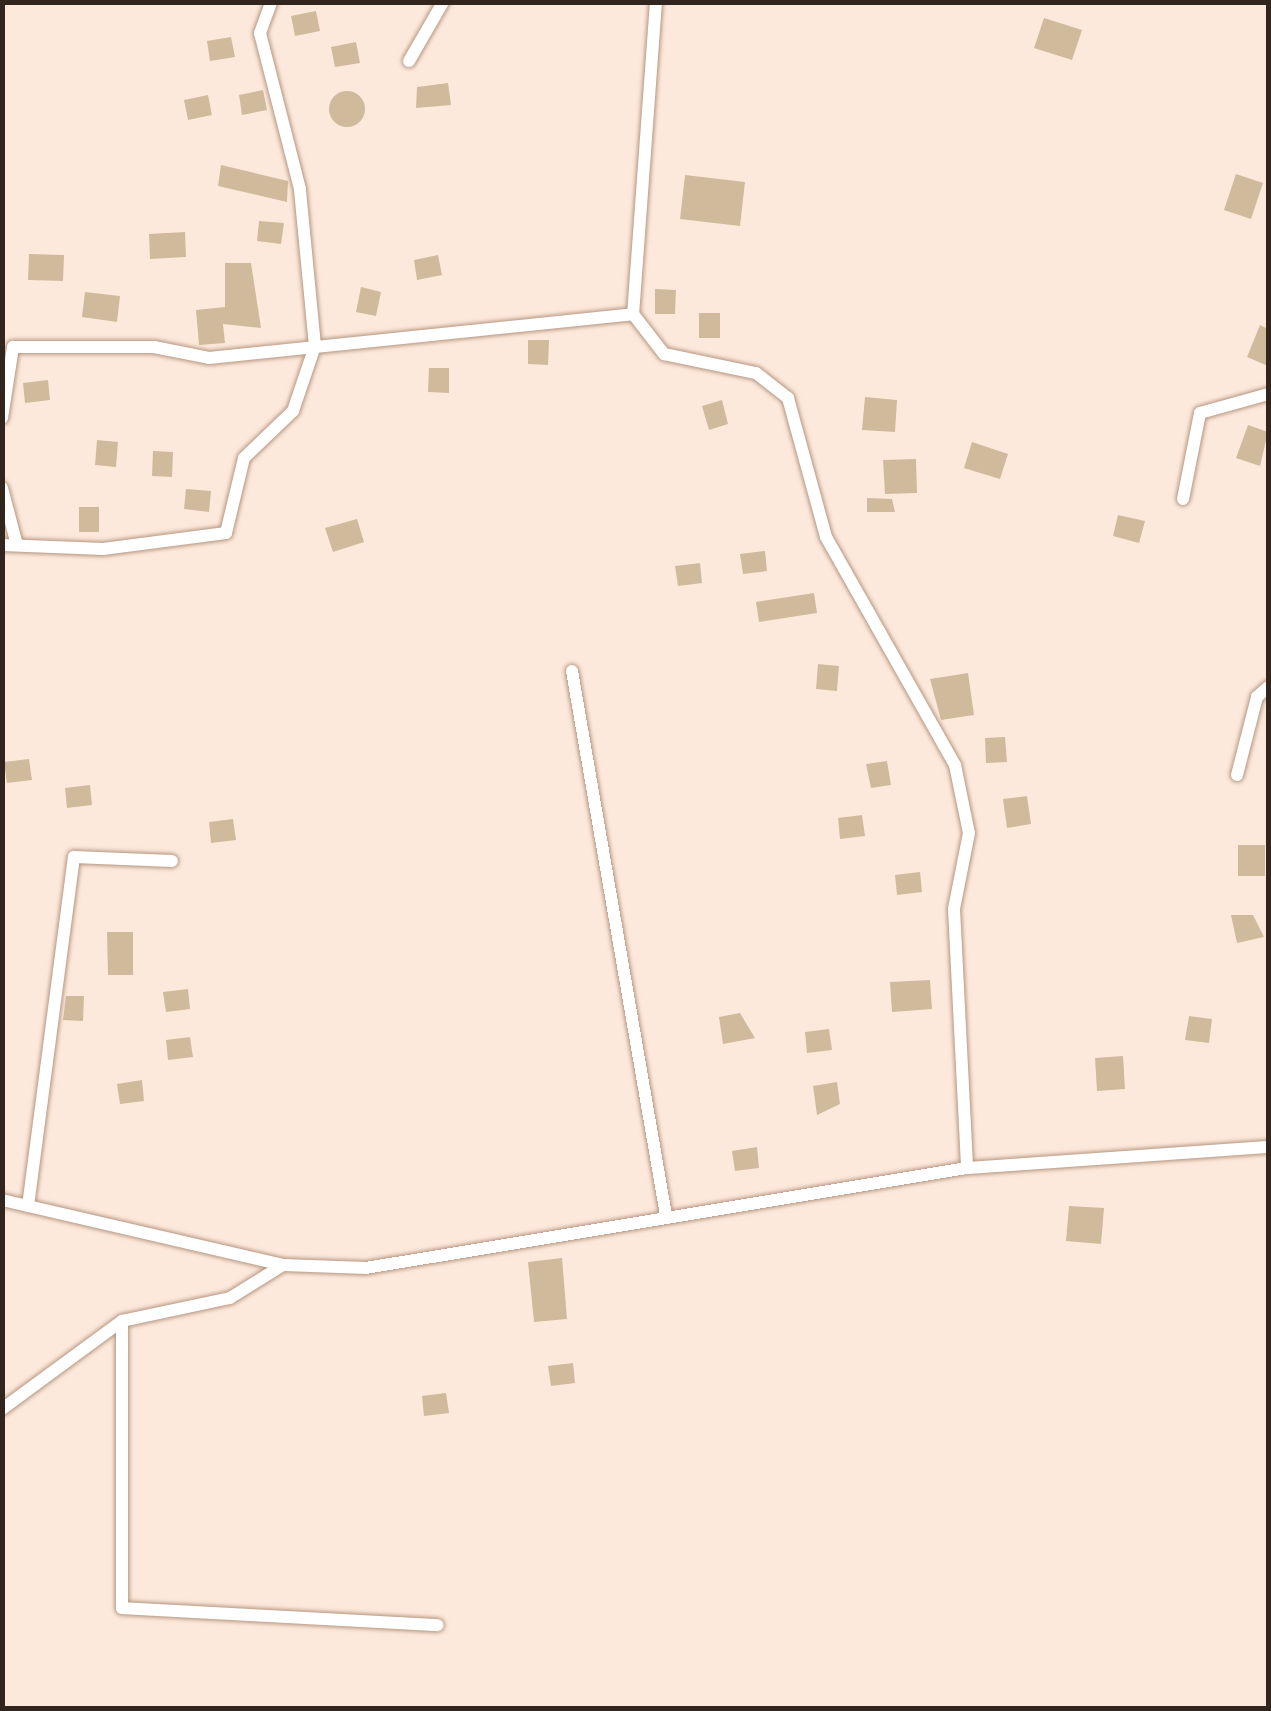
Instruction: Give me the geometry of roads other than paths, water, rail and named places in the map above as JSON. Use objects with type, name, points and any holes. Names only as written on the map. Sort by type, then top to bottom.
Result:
[{"type":"street","points":[[2,488],[10,545],[103,549],[226,533],[244,458],[292,411],[315,346],[300,188],[260,33],[271,2]]},
{"type":"street","points":[[409,62],[443,2]]},
{"type":"street","points":[[656,2],[633,314],[654,349],[756,372],[788,398],[826,537],[954,765],[968,833],[954,908],[968,1168]]},
{"type":"street","points":[[2,418],[13,347],[154,347],[209,358],[633,314]]},
{"type":"street","points":[[1183,499],[1200,412],[1268,394]]},
{"type":"street","points":[[572,671],[666,1215]]},
{"type":"street","points":[[1237,775],[1256,697],[1268,687]]},
{"type":"street","points":[[28,1206],[74,857],[172,861]]},
{"type":"street","points":[[2,1200],[284,1265],[400,1264],[666,1215],[968,1168],[1268,1146]]},
{"type":"street","points":[[2,1409],[122,1321],[230,1298],[284,1265]]},
{"type":"street","points":[[122,1321],[120,1596],[128,1616],[438,1625]]}]
